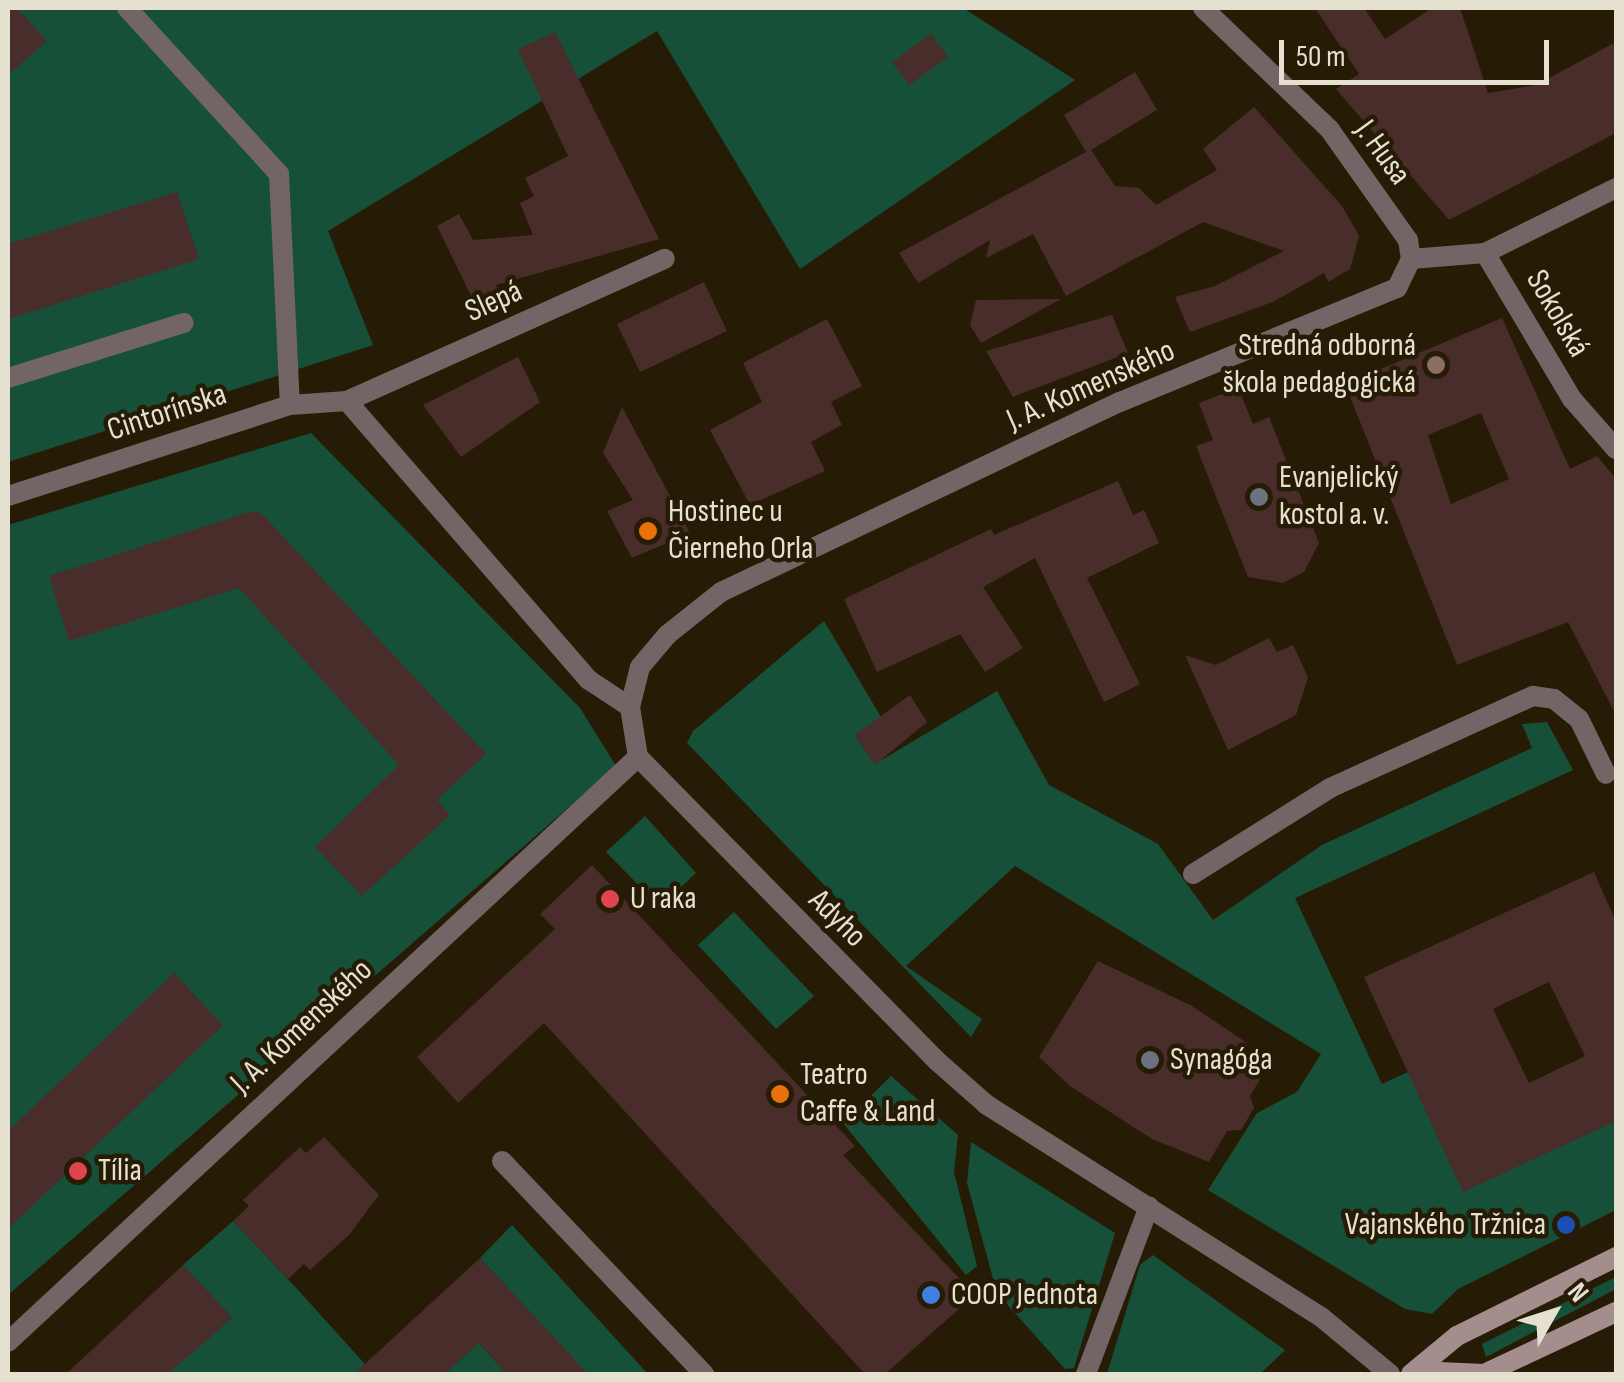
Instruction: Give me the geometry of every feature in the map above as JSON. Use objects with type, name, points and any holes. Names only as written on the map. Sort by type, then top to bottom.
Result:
[{"type":"main road","points":[[1414,1373],[1457,1336],[1616,1257]]},
{"type":"main road","points":[[1414,1373],[1484,1374],[1616,1312]]},
{"type":"street","points":[[127,8],[279,174],[290,405]]},
{"type":"street","name":"J. Husa","points":[[1203,8],[1330,130],[1408,240],[1411,259]]},
{"type":"street","points":[[1411,259],[1485,253],[1616,188]]},
{"type":"street","name":"Sokolská","points":[[1485,253],[1572,399],[1616,449]]},
{"type":"street","name":"Slepá","points":[[348,401],[665,258]]},
{"type":"street","name":"J. A. Komenského","points":[[630,707],[640,667],[667,634],[721,592],[1120,402],[1398,288],[1411,259]]},
{"type":"street","points":[[8,378],[184,323]]},
{"type":"street","points":[[348,401],[589,680],[630,707],[638,757]]},
{"type":"street","name":"Cintorínska","points":[[8,496],[290,405],[348,401]]},
{"type":"street","points":[[1193,874],[1330,788],[1533,696],[1554,699],[1580,719],[1606,774]]},
{"type":"street","name":"J. A. Komenského","points":[[8,1342],[638,757]]},
{"type":"street","name":"Adyho","points":[[638,757],[962,1082],[1322,1318],[1390,1374]]},
{"type":"street","points":[[502,1161],[704,1374]]},
{"type":"street","points":[[1086,1374],[1149,1206]]},
{"type":"green space","points":[[8,8],[963,8],[1075,80],[800,269],[657,31],[328,231],[373,345],[8,462]]},
{"type":"green space","points":[[311,433],[580,708],[616,766],[8,1295],[8,525]]},
{"type":"green space","points":[[824,621],[881,717],[855,735],[875,764],[997,691],[1049,785],[1158,844],[1213,920],[1322,845],[1532,748],[1522,724],[1547,722],[1573,770],[1295,898],[1382,1084],[1408,1072],[1463,1191],[1616,1121],[1616,1210],[1458,1289],[1432,1314],[1405,1309],[1208,1190],[1257,1113],[1297,1092],[1321,1054],[1015,866],[906,966],[982,1019],[971,1037],[687,743],[693,731]]},
{"type":"green space","points":[[645,816],[696,873],[660,907],[606,852]]},
{"type":"green space","points":[[734,912],[814,996],[776,1029],[698,945]]},
{"type":"green space","points":[[891,1076],[958,1135],[954,1172],[977,1266],[966,1275],[843,1123]]},
{"type":"green space","points":[[971,1142],[1115,1233],[1074,1368],[1065,1369],[997,1293],[967,1183]]},
{"type":"green space","points":[[233,1221],[374,1374],[167,1374],[231,1318],[183,1265]]},
{"type":"green space","points":[[512,1225],[648,1374],[587,1374],[480,1258]]},
{"type":"green space","points":[[1153,1255],[1285,1350],[1260,1374],[1107,1374],[1140,1265]]},
{"type":"green space","points":[[1616,1277],[1616,1289],[1486,1357],[1482,1344]]},
{"type":"green space","points":[[479,1343],[507,1374],[444,1374]]},
{"type":"building","points":[[8,8],[17,8],[47,41],[8,75]]},
{"type":"building","points":[[1315,8],[1364,8],[1385,39],[1432,8],[1460,8],[1488,93],[1536,85],[1616,42],[1616,133],[1449,220],[1336,89],[1359,74]]},
{"type":"building","points":[[555,32],[659,239],[496,285],[500,294],[475,304],[437,226],[459,214],[473,240],[533,235],[520,203],[534,196],[525,178],[568,156],[518,49]]},
{"type":"building","points":[[931,34],[948,57],[909,85],[892,62]]},
{"type":"building","points":[[1135,72],[1157,110],[1091,150],[1115,186],[1139,188],[1156,205],[1217,170],[1203,149],[1254,107],[1342,206],[1359,236],[1350,269],[1328,282],[1324,273],[1273,302],[1190,332],[1175,297],[1215,286],[1284,251],[1203,222],[1066,296],[1033,234],[986,258],[990,240],[918,283],[899,253],[1086,152],[1064,115]]},
{"type":"building","points":[[177,192],[199,259],[8,319],[8,244]]},
{"type":"building","points":[[704,282],[727,331],[640,372],[617,324]]},
{"type":"building","points":[[1061,299],[981,343],[970,325],[976,300]]},
{"type":"building","points":[[1112,315],[1128,353],[1013,397],[986,351]]},
{"type":"building","points":[[1502,318],[1570,469],[1597,456],[1616,479],[1616,715],[1568,622],[1457,665],[1345,384]],"holes":[[[1481,413],[1509,479],[1451,504],[1428,435]]]},
{"type":"building","points":[[827,319],[862,386],[831,402],[842,425],[811,442],[825,471],[750,505],[710,430],[762,402],[743,363]]},
{"type":"building","points":[[518,357],[540,402],[461,457],[423,405]]},
{"type":"building","name":"Evanjelický kostol a. v.","points":[[1238,388],[1253,424],[1269,417],[1319,543],[1304,572],[1283,583],[1248,577],[1196,446],[1213,440],[1199,403]]},
{"type":"building","points":[[622,407],[690,533],[632,558],[607,511],[633,500],[603,453]]},
{"type":"building","points":[[1118,481],[1133,515],[1144,510],[1159,543],[1087,578],[1140,684],[1104,702],[1035,558],[983,587],[1023,648],[985,672],[960,634],[877,672],[844,599],[991,529],[994,535]]},
{"type":"building","points":[[253,511],[262,514],[486,754],[437,800],[450,815],[362,896],[315,847],[399,765],[239,588],[69,641],[49,576]]},
{"type":"building","points":[[1269,638],[1277,652],[1293,645],[1308,677],[1296,715],[1228,750],[1185,655],[1216,665]]},
{"type":"building","points":[[910,695],[927,722],[875,765],[855,735]]},
{"type":"building","points":[[592,865],[855,1146],[843,1155],[975,1295],[885,1374],[865,1374],[544,1023],[458,1103],[417,1057],[555,929],[540,914]]},
{"type":"building","points":[[1594,872],[1616,922],[1616,1121],[1463,1192],[1364,977]],"holes":[[[1549,982],[1585,1056],[1529,1083],[1493,1009]]]},
{"type":"building","name":"Synagóga","points":[[1098,961],[1192,1006],[1247,1043],[1243,1050],[1268,1066],[1250,1096],[1254,1108],[1241,1130],[1227,1131],[1209,1162],[1152,1139],[1070,1086],[1039,1057]]},
{"type":"building","points":[[174,973],[223,1025],[8,1229],[8,1131]]},
{"type":"building","points":[[324,1137],[379,1195],[349,1235],[310,1270],[304,1264],[288,1279],[233,1221],[249,1206],[243,1200],[300,1147],[306,1153]]},
{"type":"building","points":[[480,1258],[588,1374],[507,1374],[479,1343],[444,1374],[354,1374]]},
{"type":"building","points":[[183,1265],[232,1317],[211,1337],[167,1374],[66,1374]]},
{"type":"place","name":"Stredná odborná škola pedagogická","points":[[1436,365]]},
{"type":"place","name":"Evanjelický kostol a. v.","points":[[1259,497]]},
{"type":"place","name":"Hostinec u Čierneho Orla","points":[[648,531]]},
{"type":"place","name":"U raka","points":[[610,899]]},
{"type":"place","name":"Synagóga","points":[[1150,1060]]},
{"type":"place","name":"Teatro Caffe & Land","points":[[780,1094]]},
{"type":"place","name":"Tília","points":[[78,1171]]},
{"type":"place","name":"Vajanského Tržnica","points":[[1566,1225]]},
{"type":"place","name":"COOP Jednota","points":[[931,1295]]}]
